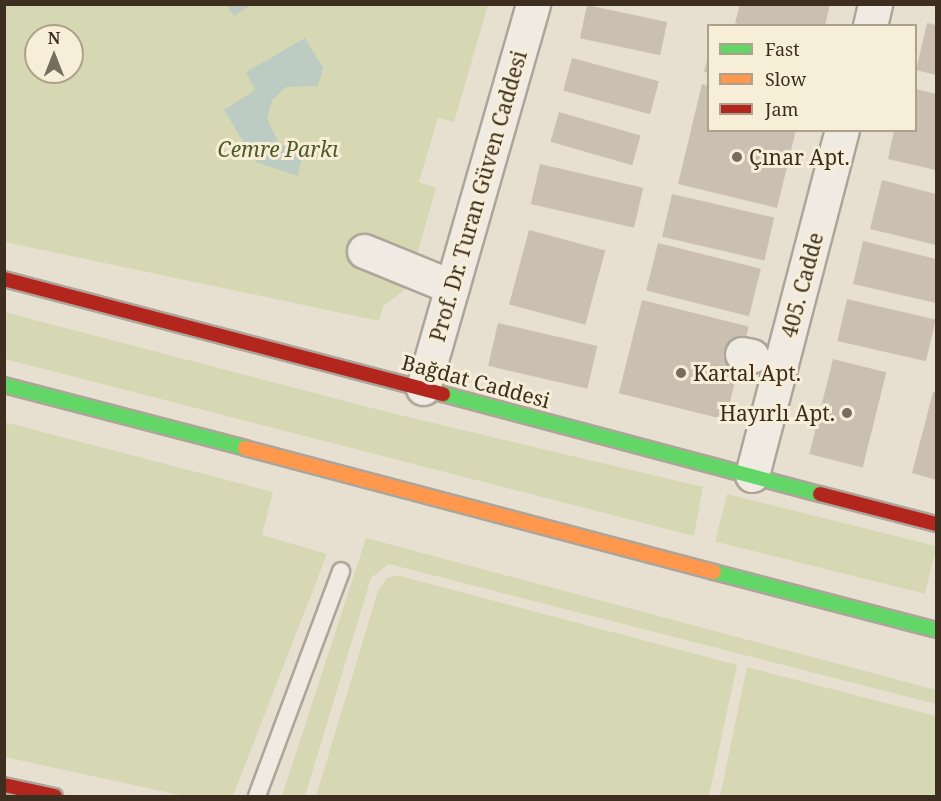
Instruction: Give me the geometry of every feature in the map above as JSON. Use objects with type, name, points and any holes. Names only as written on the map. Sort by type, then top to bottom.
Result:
[{"type":"main road","name":"Bağdat Caddesi","points":[[4,279],[936,524]]},
{"type":"main road","points":[[4,385],[936,630]]},
{"type":"main road","points":[[4,785],[55,796]]},
{"type":"street","name":"Prof. Dr. Turan Güven Caddesi","points":[[423,388],[533,4]]},
{"type":"street","points":[[870,24],[875,4]]},
{"type":"street","name":"405. Cadde","points":[[752,475],[841,132]]},
{"type":"street","points":[[364,252],[452,287]]},
{"type":"lane","points":[[257,796],[340,571]]},
{"type":"green space","name":"Cemre Parkı","points":[[4,5],[488,5],[454,122],[438,118],[419,182],[436,188],[415,262],[398,255],[390,281],[407,288],[383,306],[379,321],[5,242]]},
{"type":"green space","points":[[4,312],[387,412],[703,487],[694,536],[5,359]]},
{"type":"green space","points":[[4,422],[273,492],[262,535],[327,554],[233,796],[184,796],[5,757]]},
{"type":"green space","points":[[727,494],[936,546],[925,594],[715,542]]},
{"type":"green space","points":[[366,538],[936,690],[936,704],[389,564],[371,578],[305,796],[282,796]]},
{"type":"green space","points":[[400,576],[737,665],[709,796],[316,796],[378,591],[388,577]]},
{"type":"green space","points":[[747,667],[936,716],[936,796],[720,796]]},
{"type":"shaded area","points":[[226,5],[251,5],[234,16]]},
{"type":"shaded area","points":[[305,38],[323,68],[318,86],[286,87],[272,100],[267,118],[279,144],[303,152],[298,176],[256,162],[224,110],[255,90],[246,72]]},
{"type":"building","points":[[740,4],[830,4],[825,24],[735,23]]},
{"type":"building","points":[[587,5],[667,22],[660,55],[580,38]]},
{"type":"building","points":[[927,23],[936,25],[936,75],[917,70]]},
{"type":"building","points":[[572,58],[659,81],[650,114],[563,91]]},
{"type":"building","name":"Çınar Apt.","points":[[702,84],[707,86],[707,132],[796,132],[777,208],[678,184]]},
{"type":"building","points":[[917,89],[936,94],[936,170],[888,159],[894,132],[917,132]]},
{"type":"building","points":[[559,112],[641,135],[632,165],[550,142]]},
{"type":"building","points":[[540,164],[643,188],[634,228],[531,204]]},
{"type":"building","points":[[882,180],[936,194],[936,245],[870,229]]},
{"type":"building","points":[[672,194],[774,218],[764,260],[662,237]]},
{"type":"building","points":[[529,230],[605,250],[585,325],[509,304]]},
{"type":"building","points":[[863,241],[936,259],[936,303],[853,284]]},
{"type":"building","points":[[658,243],[761,269],[749,316],[646,291]]},
{"type":"building","points":[[847,299],[936,319],[926,361],[837,341]]},
{"type":"building","name":"Kartal Apt.","points":[[642,300],[749,327],[726,420],[619,393]]},
{"type":"building","points":[[498,323],[597,346],[587,389],[488,366]]},
{"type":"building","name":"Hayırlı Apt.","points":[[833,359],[886,372],[863,467],[809,454]]},
{"type":"building","points":[[933,392],[936,393],[936,480],[912,473]]},
{"type":"traffic: fast","points":[[4,385],[245,448]]},
{"type":"traffic: fast","points":[[443,394],[820,494]]},
{"type":"traffic: fast","points":[[714,572],[936,630]]},
{"type":"traffic: slow","points":[[245,448],[714,572]]},
{"type":"traffic: jam","points":[[4,279],[443,394]]},
{"type":"traffic: jam","points":[[820,494],[936,524]]},
{"type":"traffic: jam","points":[[4,785],[55,796]]},
{"type":"place","name":"Çınar Apt.","points":[[737,157]]},
{"type":"place","name":"Kartal Apt.","points":[[681,373]]},
{"type":"place","name":"Hayırlı Apt.","points":[[847,413]]}]
